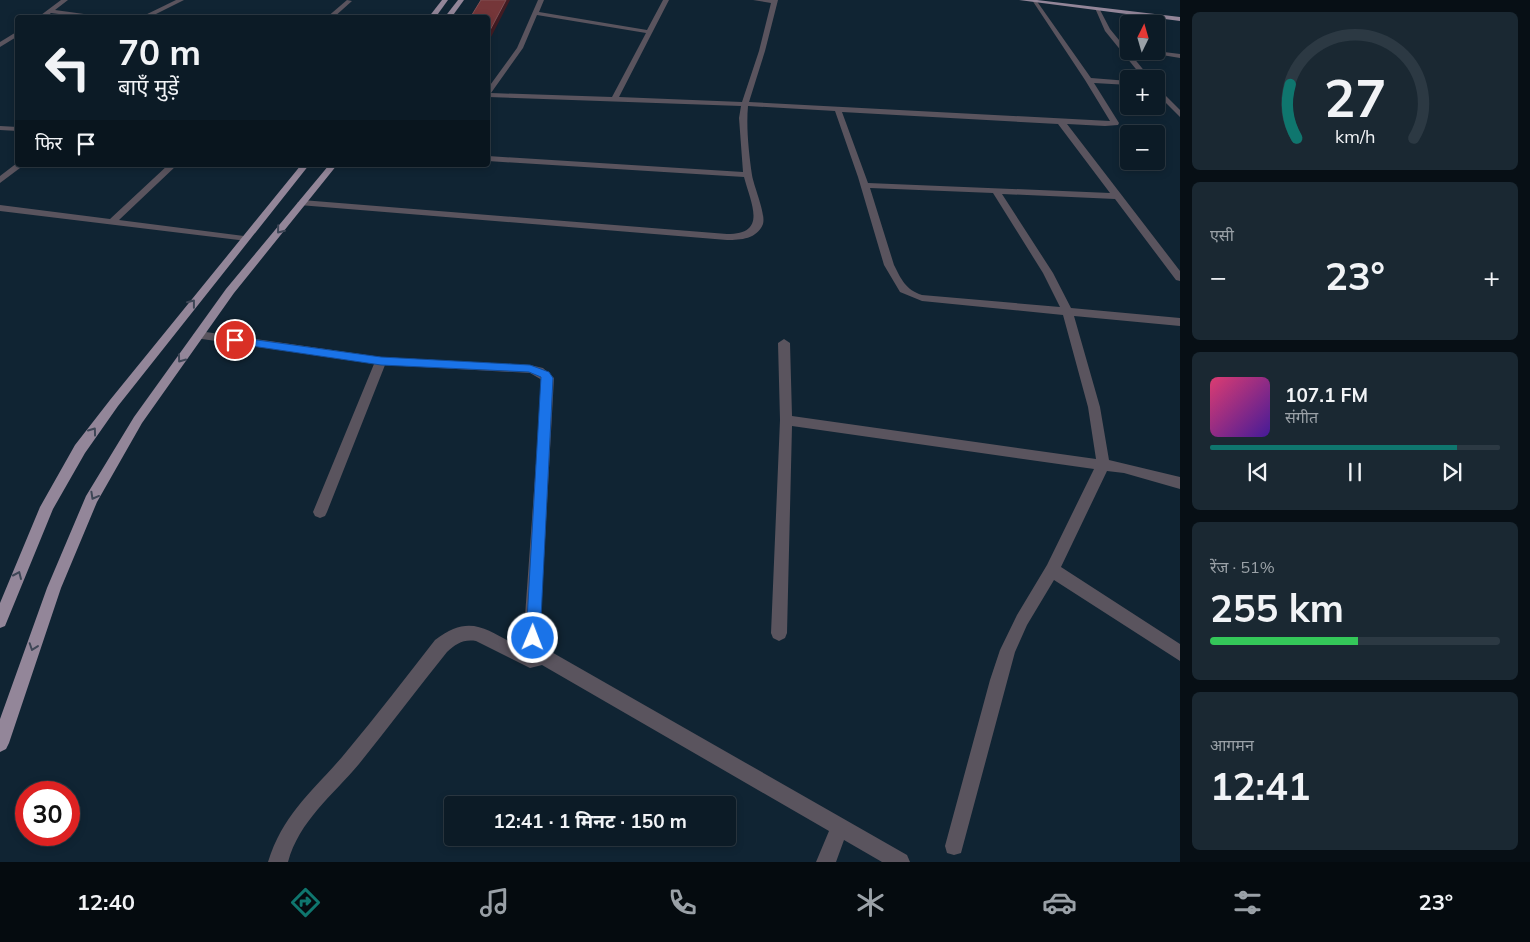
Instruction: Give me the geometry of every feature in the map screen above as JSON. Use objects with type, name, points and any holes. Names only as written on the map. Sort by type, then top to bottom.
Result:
[{"type":"main road","points":[[433,15],[445,0]]},
{"type":"main road","points":[[449,15],[461,0]]},
{"type":"main road","points":[[1022,0],[1180,19]]},
{"type":"main road","points":[[1065,0],[1180,14]]},
{"type":"main road","points":[[0,620],[47,508],[80,449],[114,402],[303,167]]},
{"type":"main road","points":[[0,743],[54,588],[91,500],[138,420],[230,291],[330,167]]},
{"type":"street","points":[[43,15],[65,0]]},
{"type":"street","points":[[148,15],[181,0]]},
{"type":"street","points":[[332,15],[349,0]]},
{"type":"street","points":[[490,91],[520,48],[541,0]]},
{"type":"street","points":[[614,100],[666,0]]},
{"type":"street","points":[[302,203],[743,237],[754,232],[758,227],[759,220],[748,175],[743,118],[745,104],[762,51],[775,1],[756,0]]},
{"type":"street","points":[[490,94],[745,104],[1114,123],[1088,80],[1034,1]]},
{"type":"street","points":[[1096,9],[1107,30],[1120,44]]},
{"type":"street","points":[[48,11],[83,15]]},
{"type":"street","points":[[534,13],[650,32]]},
{"type":"street","points":[[0,45],[15,35]]},
{"type":"street","points":[[1165,54],[1180,56]]},
{"type":"street","points":[[1133,60],[1141,70]]},
{"type":"street","points":[[1088,80],[1120,82]]},
{"type":"street","points":[[1165,98],[1180,115]]},
{"type":"street","points":[[838,110],[865,185],[889,262],[898,283],[910,295],[922,298],[1068,313],[1180,322]]},
{"type":"street","points":[[1060,121],[1180,278]]},
{"type":"street","points":[[0,128],[15,129]]},
{"type":"street","points":[[490,160],[748,175]]},
{"type":"street","points":[[0,180],[17,167]]},
{"type":"street","points":[[112,222],[171,167]]},
{"type":"street","points":[[865,185],[1118,196]]},
{"type":"street","points":[[954,846],[998,680],[1008,650],[1022,620],[1052,570],[1103,464],[1094,407],[1068,313],[1053,282],[996,192]]},
{"type":"street","points":[[0,208],[244,239]]},
{"type":"street","points":[[199,335],[381,361],[530,368],[548,378],[532,630],[533,638],[542,656],[900,862]]},
{"type":"street","points":[[779,633],[786,420],[784,342]]},
{"type":"street","points":[[320,512],[381,361]]},
{"type":"street","points":[[786,420],[1103,464],[1180,483]]},
{"type":"street","points":[[1052,570],[1180,653]]},
{"type":"street","points":[[278,862],[281,846],[295,822],[351,759],[441,646],[454,635],[469,632],[478,634],[530,660],[538,659],[542,656]]},
{"type":"street","points":[[826,862],[840,828]]},
{"type":"building","points":[[481,0],[506,0],[490,30],[490,15],[472,15]]},
{"type":"route","points":[[235,340],[381,361],[530,368],[548,378],[532,621],[533,638]]}]
